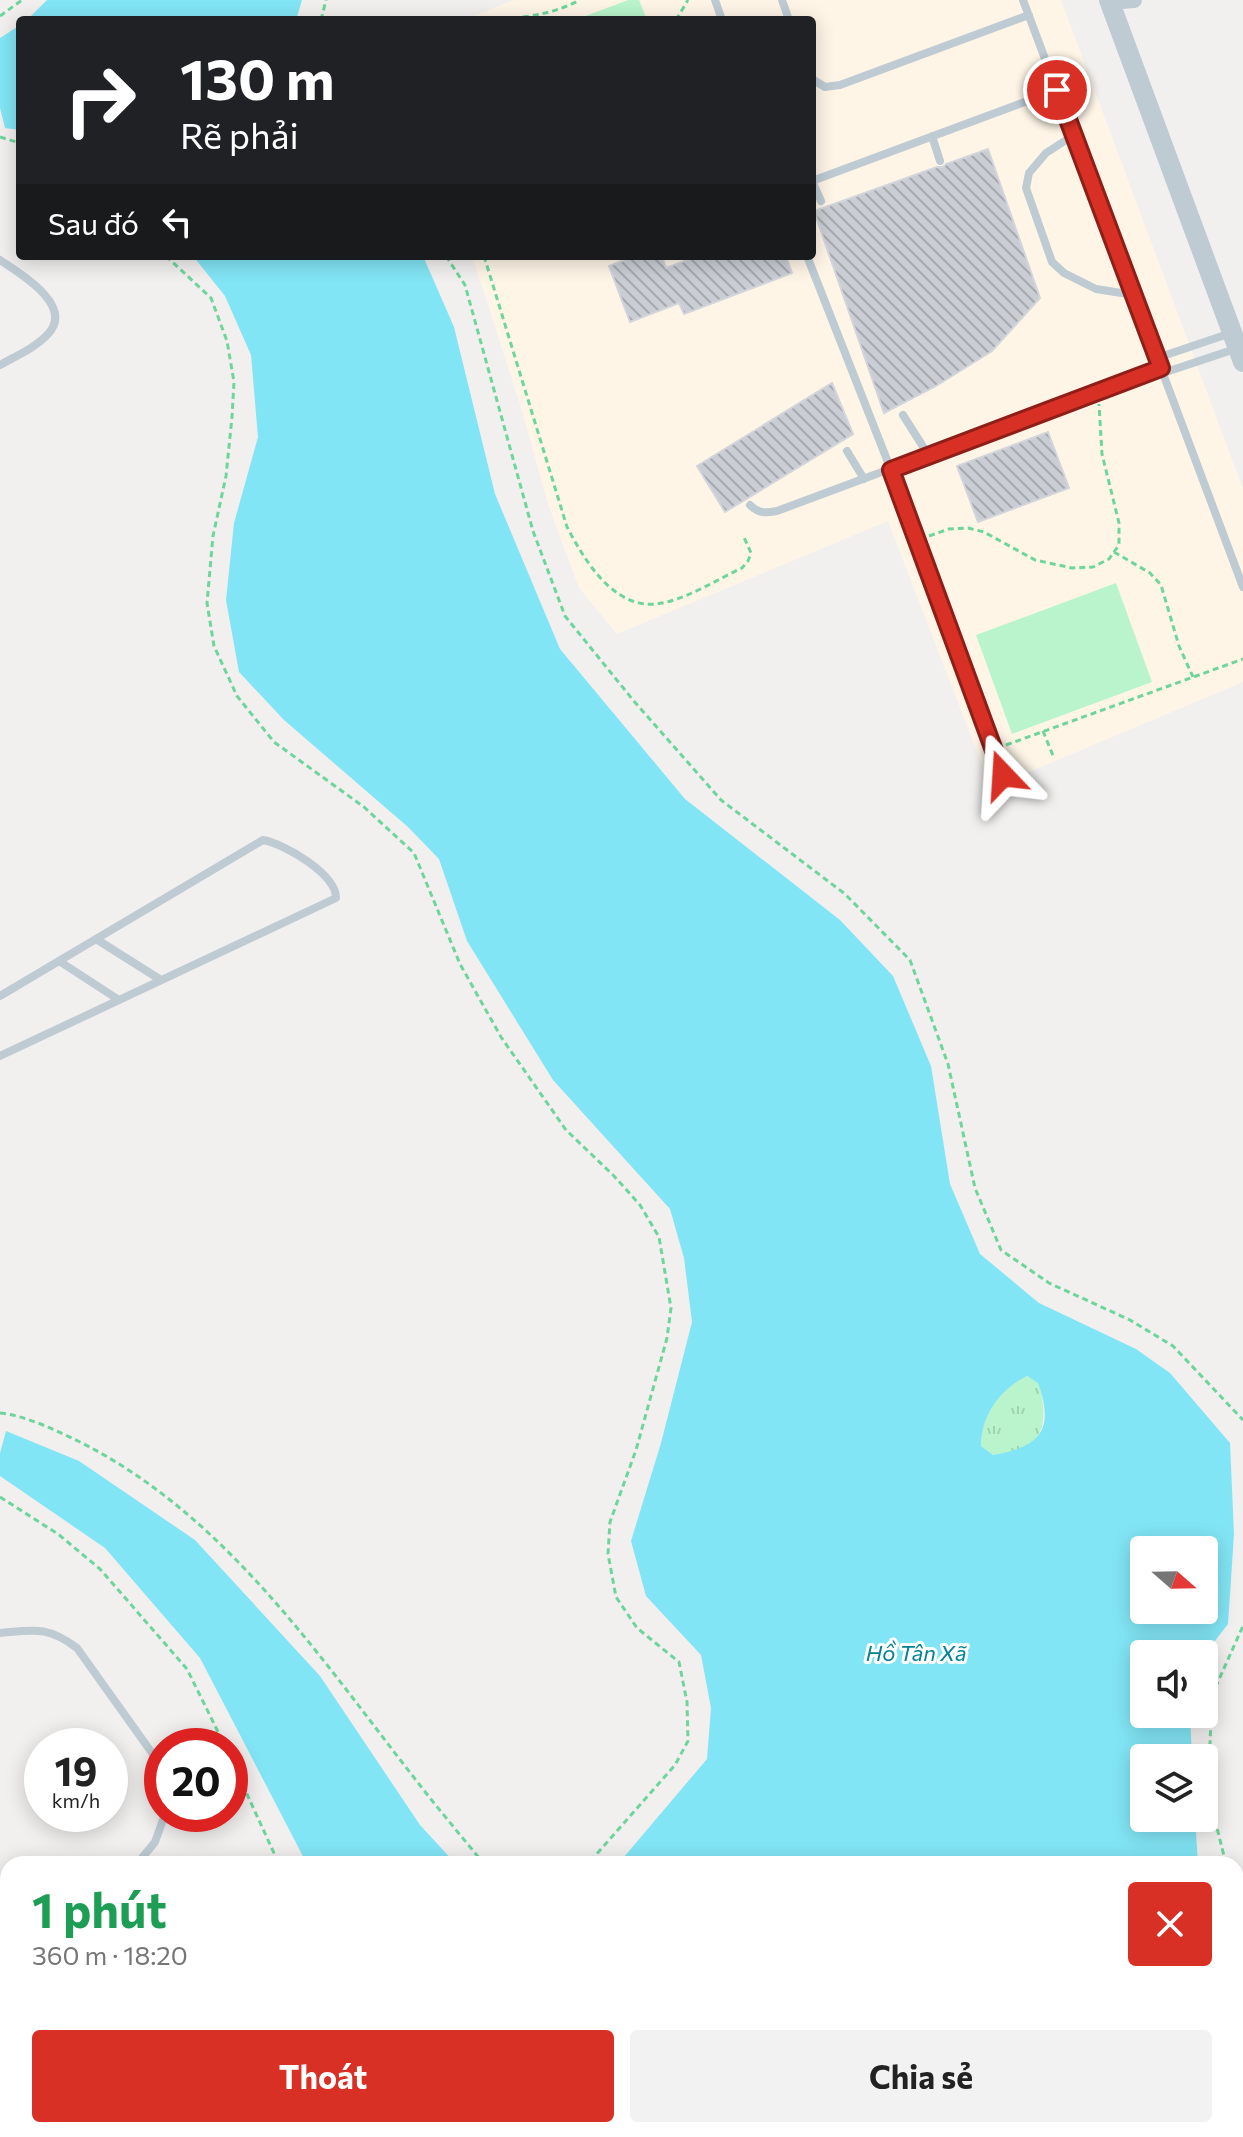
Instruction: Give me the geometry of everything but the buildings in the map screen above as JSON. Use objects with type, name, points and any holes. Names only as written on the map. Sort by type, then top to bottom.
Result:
[{"type":"street","points":[[1134,0],[1109,1],[1237,347]]},
{"type":"lane","points":[[1023,0],[1243,587]]},
{"type":"lane","points":[[816,81],[825,87],[840,85],[1029,15]]},
{"type":"lane","points":[[816,180],[1057,90]]},
{"type":"lane","points":[[1074,135],[1046,153],[1029,173],[1026,188],[1052,262],[1064,273],[1096,289],[1134,295]]},
{"type":"lane","points":[[932,136],[940,161]]},
{"type":"lane","points":[[816,190],[821,201]]},
{"type":"lane","points":[[0,260],[35,283],[50,300],[55,322],[51,331],[38,343],[0,365]]},
{"type":"lane","points":[[809,260],[891,470],[1003,775]]},
{"type":"lane","points":[[1157,358],[1237,347]]},
{"type":"lane","points":[[750,505],[765,513],[777,511],[1162,371],[1237,347]]},
{"type":"lane","points":[[903,415],[929,456]]},
{"type":"lane","points":[[847,451],[864,479]]},
{"type":"lane","points":[[0,996],[263,840],[271,841],[306,860],[324,874],[336,891],[336,898],[0,1056]]},
{"type":"lane","points":[[96,939],[161,980]]},
{"type":"lane","points":[[59,961],[119,1000]]},
{"type":"lane","points":[[0,1633],[40,1630],[60,1635],[77,1648],[144,1742]]},
{"type":"lane","points":[[144,1856],[159,1832]]},
{"type":"path","points":[[0,16],[22,0]]},
{"type":"path","points":[[539,16],[580,0]]},
{"type":"path","points":[[170,260],[211,298],[227,341],[234,382],[226,476],[213,536],[207,603],[214,646],[237,696],[274,742],[364,807],[414,853],[460,964],[501,1037],[566,1130],[640,1205],[659,1237],[671,1308],[667,1338],[636,1450],[610,1522],[608,1554],[616,1597],[637,1628],[679,1662],[687,1702],[688,1741],[675,1765],[595,1856]]},
{"type":"path","points":[[449,260],[465,285],[533,531],[565,616],[633,700],[721,800],[845,894],[910,960],[948,1064],[975,1188],[1001,1250],[1049,1283],[1130,1320],[1173,1346],[1243,1420]]},
{"type":"path","points":[[485,260],[547,468],[567,527],[584,560],[609,586],[632,600],[655,604],[742,568],[751,553],[743,535]]},
{"type":"path","points":[[929,536],[949,529],[968,528],[984,532],[1035,560],[1072,568],[1093,567],[1109,559],[1119,545],[1119,523],[1102,454],[1099,404]]},
{"type":"path","points":[[1114,552],[1150,573],[1161,585],[1179,646],[1193,677]]},
{"type":"path","points":[[1006,745],[1243,659]]},
{"type":"path","points":[[1043,731],[1054,758]]},
{"type":"path","points":[[0,1413],[52,1428],[102,1453],[142,1479],[206,1529],[274,1599],[331,1667],[477,1856]]},
{"type":"path","points":[[0,1497],[58,1534],[100,1569],[187,1669],[216,1728]]},
{"type":"path","points":[[1224,1856],[1208,1792],[1212,1695],[1243,1626]]},
{"type":"path","points":[[248,1796],[275,1856]]},
{"type":"shaded area","points":[[514,0],[1061,0],[1243,489],[1243,682],[991,788],[888,521],[617,634],[579,588],[549,507],[521,407],[473,260],[816,260],[816,16],[474,16]]},
{"type":"green space","points":[[628,0],[639,0],[645,16],[586,16]]},
{"type":"green space","points":[[1116,583],[1152,682],[1012,734],[976,635]]},
{"type":"green space","points":[[1026,1376],[1038,1382],[1041,1391],[1043,1422],[1040,1431],[1029,1445],[993,1455],[981,1446],[988,1414],[1008,1388]]},
{"type":"water","points":[[47,0],[302,0],[297,16],[31,16]]},
{"type":"water","points":[[16,28],[16,129],[5,128],[0,108],[0,38]]},
{"type":"water","name":"Hồ Tân Xã","points":[[196,260],[425,260],[454,327],[495,494],[560,649],[685,799],[840,920],[893,976],[931,1066],[950,1184],[980,1254],[1039,1303],[1136,1349],[1170,1373],[1230,1443],[1234,1534],[1228,1624],[1216,1640],[1130,1640],[1130,1728],[1191,1728],[1191,1744],[1130,1744],[1130,1832],[1196,1832],[1197,1856],[625,1856],[707,1759],[711,1708],[701,1655],[646,1596],[631,1541],[661,1443],[692,1322],[684,1258],[670,1209],[553,1080],[467,941],[439,859],[408,827],[284,720],[239,672],[226,600],[234,523],[258,437],[251,355],[225,296]],"holes":[[[1027,1376],[1038,1383],[1043,1399],[1044,1424],[1040,1434],[1032,1441],[1009,1452],[993,1455],[981,1446],[988,1414],[1008,1388]]]},
{"type":"water","points":[[6,1431],[79,1461],[195,1540],[320,1676],[420,1825],[449,1856],[303,1856],[248,1750],[248,1728],[236,1728],[200,1658],[105,1548],[0,1476],[0,1453]]},
{"type":"route","points":[[1003,775],[891,470],[1161,368],[1057,90]]}]
